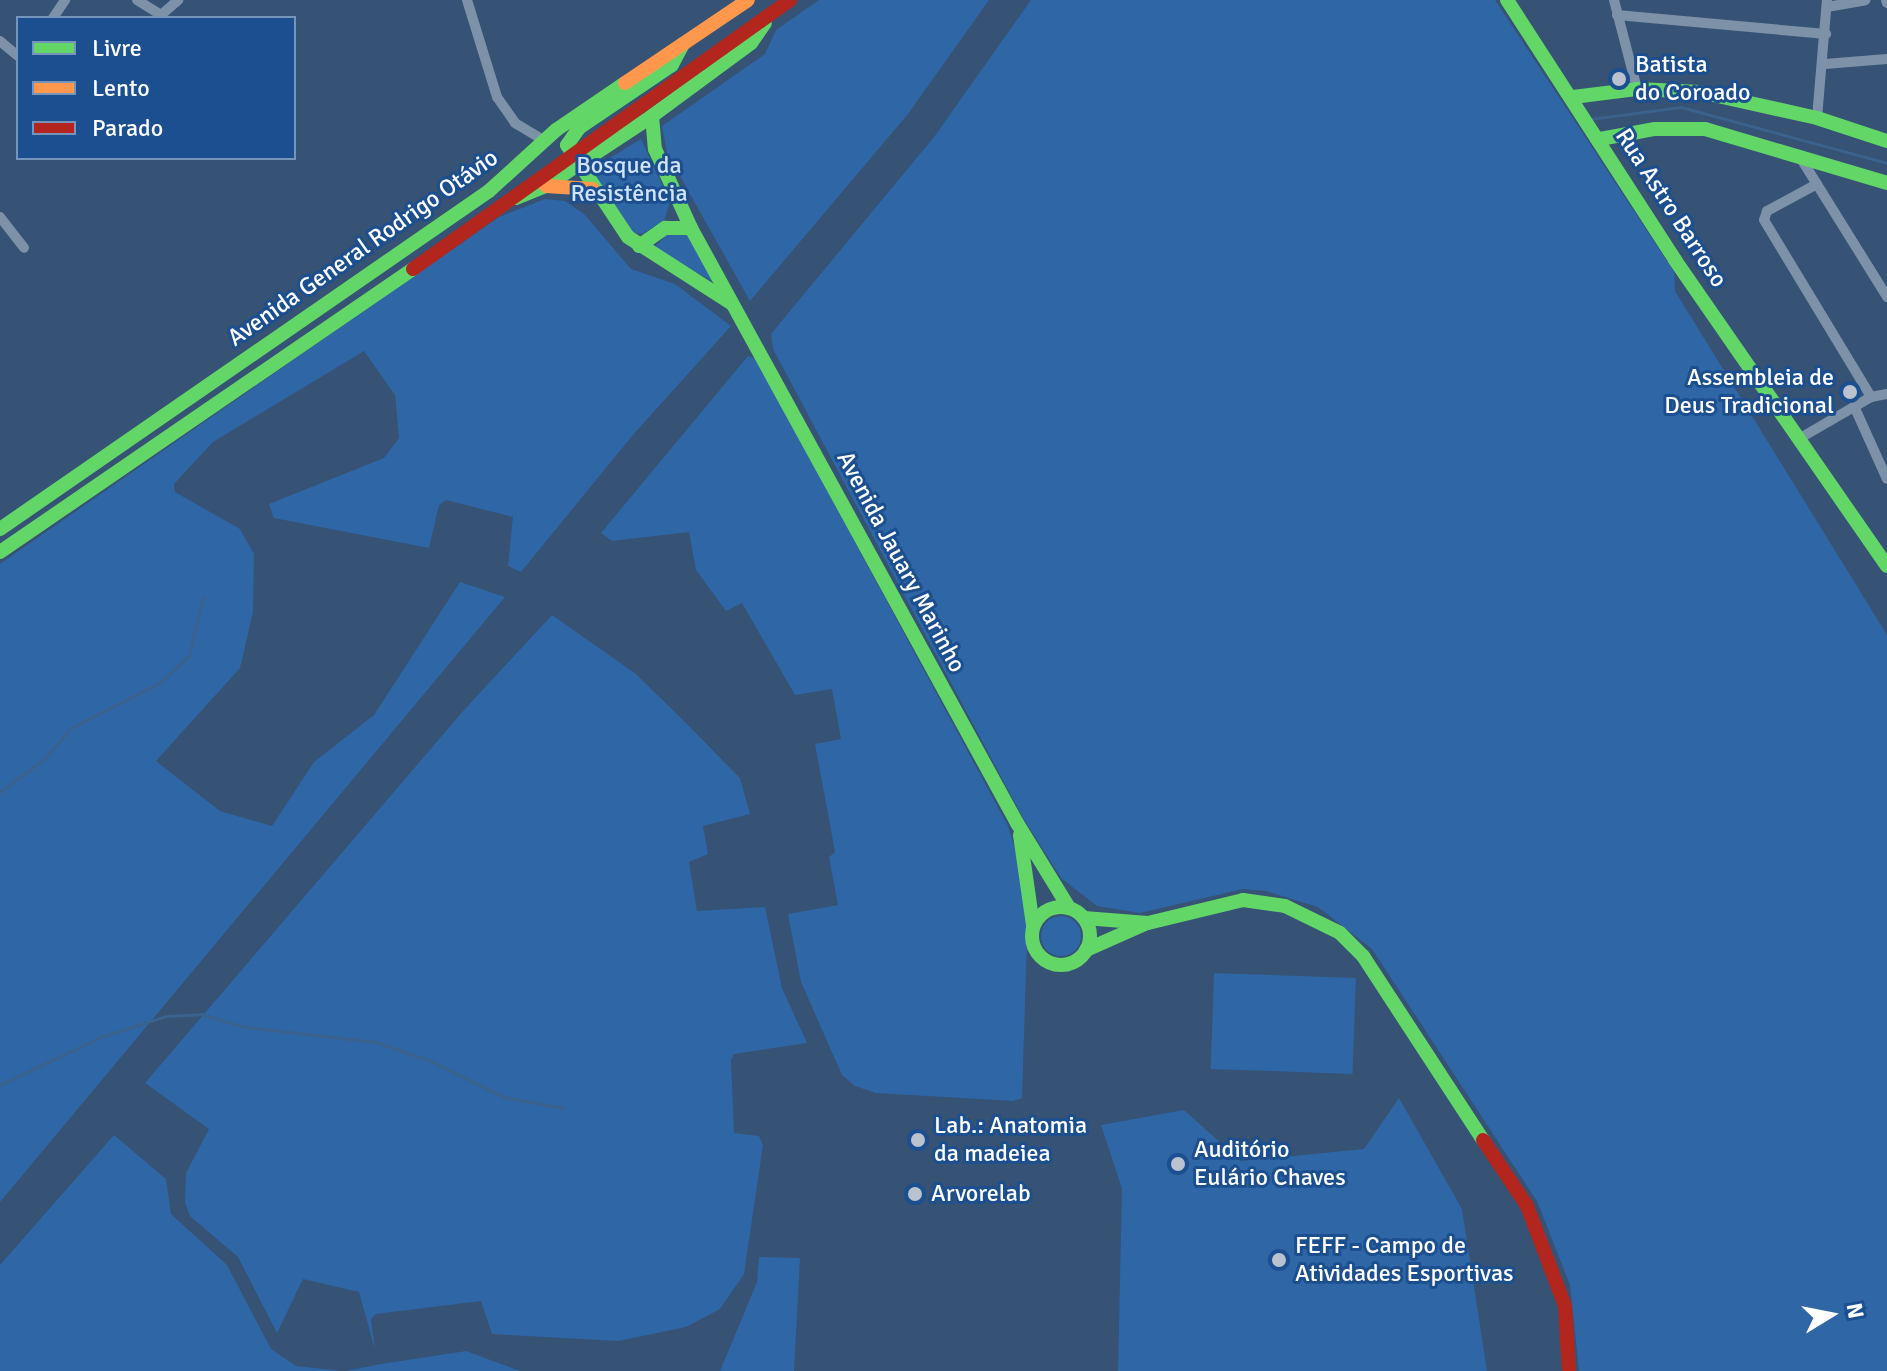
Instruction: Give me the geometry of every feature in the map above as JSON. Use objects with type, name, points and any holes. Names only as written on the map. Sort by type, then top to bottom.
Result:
[{"type":"street","points":[[137,0],[161,15],[178,0]]},
{"type":"street","points":[[467,0],[497,97],[515,123],[543,140]]},
{"type":"street","name":"Avenida General Rodrigo Otávio","points":[[0,529],[489,191],[543,140],[748,0]]},
{"type":"street","name":"Avenida General Rodrigo Otávio","points":[[497,205],[546,186],[574,160],[790,0]]},
{"type":"street","name":"Rua Astro Barroso","points":[[1507,0],[1573,97],[1675,260],[1802,437],[1887,566]]},
{"type":"street","points":[[1614,0],[1637,89]]},
{"type":"street","points":[[1817,118],[1825,64],[1827,4],[1865,0]]},
{"type":"street","name":"Avenida General Rodrigo Otávio","points":[[0,552],[395,282],[497,205],[652,116],[751,43],[771,13]]},
{"type":"street","points":[[1617,15],[1826,34]]},
{"type":"street","points":[[0,41],[16,54]]},
{"type":"street","points":[[574,160],[570,136],[664,72],[683,44]]},
{"type":"street","points":[[1825,64],[1887,59]]},
{"type":"street","points":[[1573,97],[1637,89],[1741,99],[1817,118],[1887,141]]},
{"type":"street","name":"Avenida Jauary Marinho","points":[[652,116],[655,149],[691,228],[747,322],[1017,823],[1069,908]]},
{"type":"street","points":[[1600,139],[1655,129],[1705,129],[1887,183]]},
{"type":"street","points":[[1799,155],[1887,297]]},
{"type":"street","name":"Avenida Jauary Marinho","points":[[574,160],[639,246],[719,292],[747,322]]},
{"type":"street","points":[[1817,184],[1767,211],[1764,220],[1871,397]]},
{"type":"street","points":[[546,186],[593,189]]},
{"type":"street","points":[[639,246],[665,228],[679,204]]},
{"type":"street","points":[[0,217],[24,248]]},
{"type":"street","points":[[665,228],[691,228]]},
{"type":"street","points":[[1802,437],[1871,397],[1887,394]]},
{"type":"street","points":[[1854,406],[1887,479]]},
{"type":"street","name":"Avenida Jauary Marinho","points":[[1017,823],[1033,928]]},
{"type":"street","points":[[1148,923],[1084,918],[1069,908],[1044,913],[1033,928],[1039,954],[1054,964],[1076,961],[1086,950],[1148,923],[1219,904],[1265,902],[1313,917],[1363,956],[1527,1206],[1565,1306],[1569,1371]]},
{"type":"street","points":[[1084,918],[1090,933],[1086,950]]},
{"type":"green space","points":[[819,0],[989,0],[908,114],[750,301],[667,153],[662,126],[765,54],[776,30]]},
{"type":"green space","points":[[1031,0],[1495,0],[1674,272],[1675,291],[1887,635],[1887,1371],[1579,1371],[1570,1285],[1537,1201],[1372,949],[1318,907],[1266,891],[1243,889],[1140,913],[1097,906],[1061,878],[1022,816],[773,349],[771,334],[934,137]]},
{"type":"green space","name":"Bosque da Resistência","points":[[641,139],[670,202],[664,221],[642,234],[630,233],[590,170]]},
{"type":"green space","points":[[545,199],[565,201],[584,214],[631,269],[675,284],[731,326],[632,436],[521,572],[508,566],[513,517],[446,500],[439,505],[429,548],[274,518],[269,504],[384,458],[399,438],[395,395],[364,351],[213,442],[174,484],[175,492],[240,529],[254,554],[253,612],[240,668],[156,761],[220,811],[272,826],[314,762],[374,715],[460,582],[505,597],[0,1202],[0,564],[499,217]]},
{"type":"green space","name":"Bosque da Resistência","points":[[667,234],[692,234],[719,285],[654,248]]},
{"type":"green space","points":[[748,356],[756,359],[1008,826],[1020,866],[1027,939],[1022,1098],[1013,1101],[876,1093],[855,1086],[842,1075],[801,982],[788,914],[838,905],[829,857],[835,852],[815,744],[841,739],[832,689],[795,695],[742,603],[726,611],[696,570],[689,532],[612,541],[601,533]]},
{"type":"green space","points":[[552,615],[636,674],[740,778],[750,814],[703,826],[708,854],[689,862],[697,911],[765,907],[782,988],[807,1043],[734,1054],[731,1060],[734,1133],[759,1136],[763,1145],[744,1274],[720,1309],[686,1327],[618,1341],[492,1334],[481,1301],[376,1314],[371,1319],[375,1350],[359,1292],[303,1279],[277,1333],[238,1257],[190,1216],[185,1203],[186,1173],[209,1129],[145,1083],[464,710]]},
{"type":"green space","points":[[1061,916],[1075,922],[1081,936],[1075,950],[1061,956],[1047,950],[1041,936],[1047,922]]},
{"type":"green space","points":[[1214,973],[1356,978],[1353,1074],[1211,1069]]},
{"type":"green space","points":[[1399,1098],[1462,1209],[1487,1371],[1118,1371],[1122,1189],[1101,1125],[1184,1110],[1241,1161],[1364,1149]]},
{"type":"green space","points":[[114,1135],[166,1179],[171,1214],[227,1265],[271,1349],[296,1366],[342,1371],[0,1371],[0,1265]]},
{"type":"green space","points":[[759,1257],[800,1258],[794,1371],[720,1371],[757,1282]]},
{"type":"green space","points":[[466,1351],[520,1371],[346,1371],[381,1364]]},
{"type":"waterway","points":[[1590,119],[1681,107],[1887,163]]},
{"type":"waterway","points":[[0,792],[44,759],[71,728],[161,682],[189,656],[203,598]]},
{"type":"waterway","points":[[0,1085],[101,1037],[166,1016],[201,1014],[245,1027],[376,1042],[431,1061],[504,1097],[564,1108]]},
{"type":"traffic: fast","points":[[1507,0],[1675,260],[1887,566]]},
{"type":"traffic: fast","points":[[516,198],[546,186],[652,116],[751,43],[765,23]]},
{"type":"traffic: fast","points":[[683,44],[672,65],[579,128],[567,145],[628,237],[731,303]]},
{"type":"traffic: fast","points":[[0,529],[489,191],[556,130],[625,83]]},
{"type":"traffic: fast","points":[[1573,97],[1637,89],[1700,92],[1817,118],[1887,141]]},
{"type":"traffic: fast","points":[[652,116],[655,149],[691,228],[1017,823],[1069,908]]},
{"type":"traffic: fast","points":[[1600,139],[1655,129],[1705,129],[1887,183]]},
{"type":"traffic: fast","points":[[639,246],[665,228],[691,228]]},
{"type":"traffic: fast","points":[[0,552],[413,269]]},
{"type":"traffic: fast","points":[[1020,835],[1033,925]]},
{"type":"traffic: fast","points":[[1084,918],[1148,923],[1243,900],[1285,906],[1340,933],[1363,956],[1483,1140]]},
{"type":"traffic: fast","points":[[1061,907],[1081,916],[1090,936],[1081,956],[1061,965],[1041,956],[1032,936],[1041,916],[1061,907]]},
{"type":"traffic: fast","points":[[1086,950],[1145,924]]},
{"type":"traffic: slow","points":[[625,83],[748,0]]},
{"type":"traffic: slow","points":[[546,186],[593,189]]},
{"type":"traffic: jam","points":[[413,269],[790,0]]},
{"type":"traffic: jam","points":[[1483,1140],[1527,1206],[1565,1306],[1569,1371]]},
{"type":"place","name":"Batista do Coroado","points":[[1619,79]]},
{"type":"place","name":"Assembleia de Deus Tradicional","points":[[1850,392]]},
{"type":"place","name":"Lab.: Anatomia da madeiea","points":[[918,1140]]},
{"type":"place","name":"Auditório Eulário Chaves","points":[[1178,1164]]},
{"type":"place","name":"Arvorelab","points":[[915,1194]]},
{"type":"place","name":"FEFF - Campo de Atividades Esportivas","points":[[1279,1260]]}]
